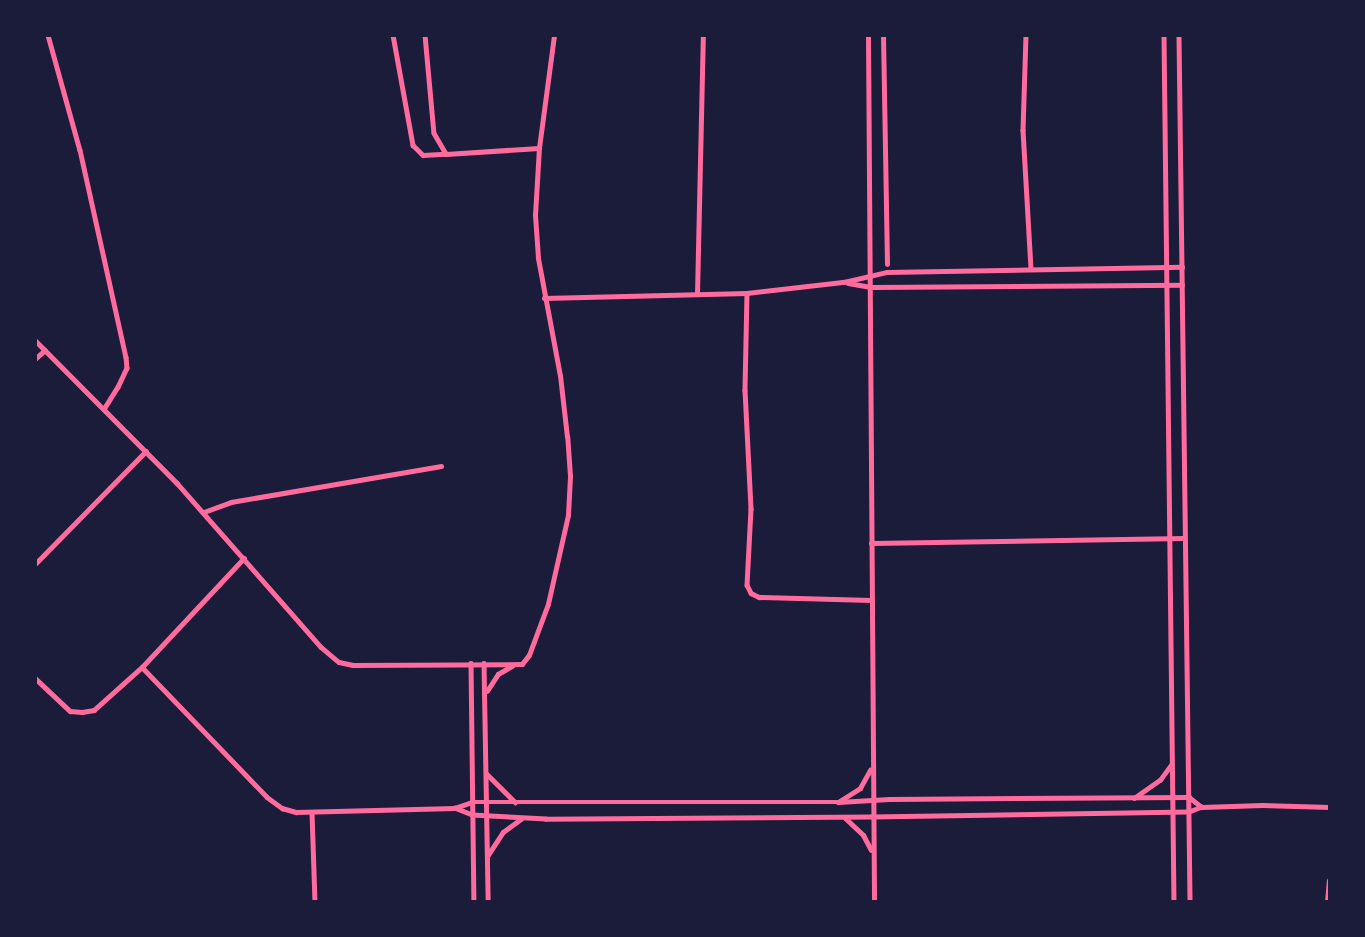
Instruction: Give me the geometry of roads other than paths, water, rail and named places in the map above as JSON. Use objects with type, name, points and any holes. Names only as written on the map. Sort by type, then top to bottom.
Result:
[{"type":"highway","points":[[1328,902],[1330,881]]},
{"type":"street","points":[[48,35],[80,150],[127,357],[127,368],[104,409]]},
{"type":"street","points":[[393,35],[413,145],[422,155],[539,149]]},
{"type":"street","points":[[425,35],[435,133],[446,154]]},
{"type":"street","points":[[35,340],[204,512],[321,647],[339,662],[353,666],[522,664],[534,642],[548,604],[568,515],[570,476],[560,376],[544,298],[535,215],[539,149],[554,35]]},
{"type":"street","points":[[697,293],[703,35]]},
{"type":"street","points":[[868,35],[873,764],[871,799],[874,902]]},
{"type":"street","points":[[883,35],[887,264]]},
{"type":"street","points":[[1026,35],[1023,131],[1031,269]]},
{"type":"street","points":[[1164,35],[1174,902]]},
{"type":"street","points":[[1179,35],[1190,902]]},
{"type":"street","points":[[544,298],[747,293],[844,282],[871,274],[1182,267]]},
{"type":"street","points":[[844,282],[871,287],[1182,285]]},
{"type":"street","points":[[747,293],[745,390],[751,509],[747,585],[751,593],[760,597],[871,600]]},
{"type":"street","points":[[35,359],[45,350]]},
{"type":"street","points":[[35,564],[146,451]]},
{"type":"street","points":[[204,512],[231,502],[441,466]]},
{"type":"street","points":[[871,543],[1184,538]]},
{"type":"street","points":[[35,678],[70,710],[82,712],[94,709],[142,667],[244,558]]},
{"type":"street","points":[[471,663],[474,902]]},
{"type":"street","points":[[484,663],[488,902]]},
{"type":"street","points":[[486,692],[498,674],[513,665]]},
{"type":"street","points":[[142,667],[267,797],[282,808],[312,813],[455,808],[472,802],[838,802],[871,799],[1189,797],[1202,807]]},
{"type":"street","points":[[838,802],[865,783],[873,764]]},
{"type":"street","points":[[1134,798],[1160,780],[1172,764]]},
{"type":"street","points":[[487,774],[516,803]]},
{"type":"street","points":[[455,808],[472,815],[523,818],[845,818],[1189,812],[1202,807],[1262,805],[1330,807]]},
{"type":"street","points":[[312,813],[315,902]]},
{"type":"street","points":[[488,856],[503,832],[523,818]]},
{"type":"street","points":[[845,818],[863,835],[873,855]]}]
